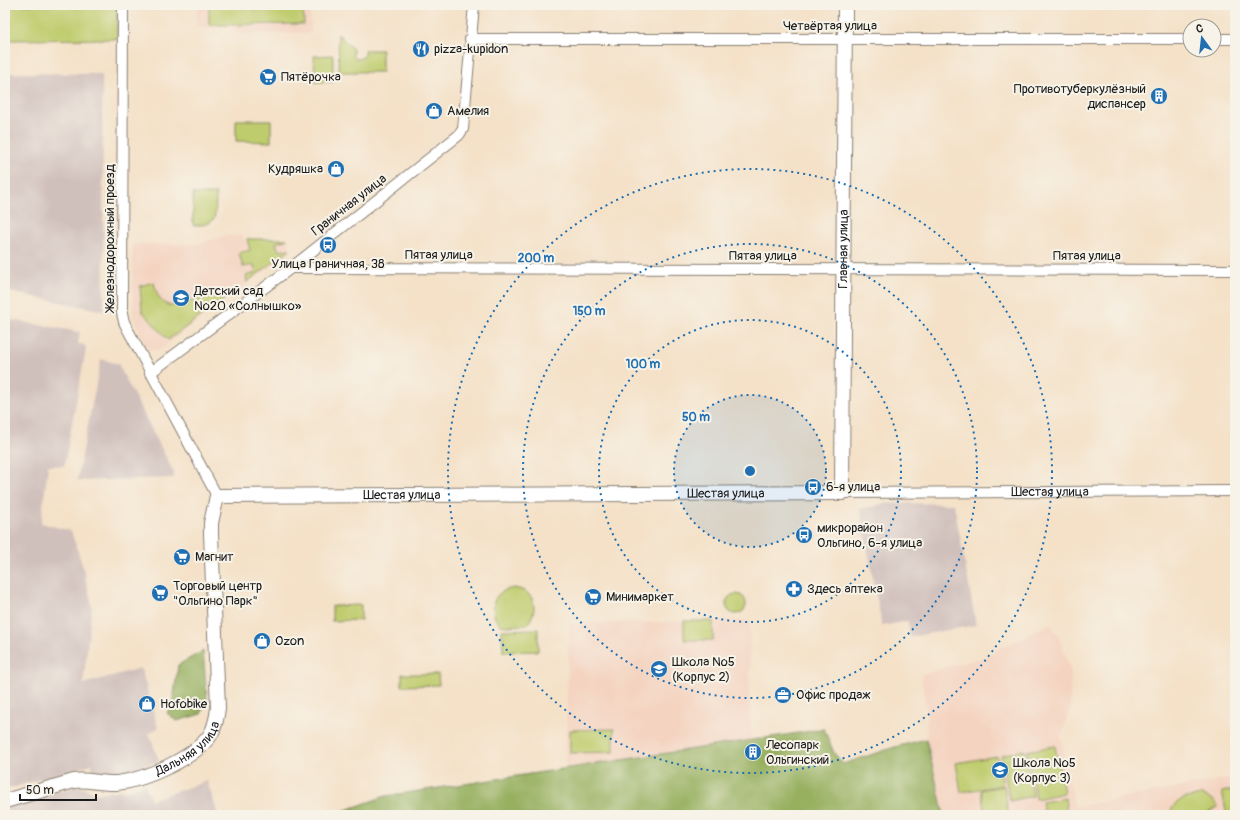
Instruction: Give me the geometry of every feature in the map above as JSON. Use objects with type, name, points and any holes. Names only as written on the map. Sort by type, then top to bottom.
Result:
[{"type":"street","name":"Железнодорожный проезд","points":[[123,5],[122,305],[124,322],[217,496]]},
{"type":"street","name":"Граничная улица","points":[[150,373],[291,268],[459,135],[463,129],[474,5]]},
{"type":"street","name":"Главная улица","points":[[842,493],[845,5]]},
{"type":"street","name":"Четвёртая улица","points":[[470,39],[1182,39]]},
{"type":"street","points":[[1222,39],[1235,39]]},
{"type":"street","name":"Пятая улица","points":[[291,268],[1235,270]]},
{"type":"street","name":"Шестая улица","points":[[217,496],[1235,491]]},
{"type":"street","name":"Дальняя улица","points":[[5,801],[79,780],[110,783],[137,778],[161,769],[185,757],[201,746],[209,736],[214,725],[218,708],[211,534],[211,523],[217,496]]},
{"type":"shaded area","points":[[197,5],[310,5],[311,33],[235,34],[235,27],[197,27]]},
{"type":"shaded area","points":[[5,73],[102,74],[104,311],[5,291]]},
{"type":"shaded area","name":"Детский сад №20 «Солнышко»","points":[[227,235],[243,235],[243,240],[287,239],[291,251],[161,349],[150,350],[146,346],[133,319],[132,313],[133,244],[199,244]]},
{"type":"shaded area","points":[[5,319],[80,332],[78,344],[85,345],[86,349],[64,466],[48,465],[41,523],[71,531],[82,564],[92,606],[83,684],[141,668],[158,728],[149,733],[159,761],[96,779],[91,764],[5,790]]},
{"type":"shaded area","points":[[101,359],[118,364],[174,473],[174,478],[77,481]]},
{"type":"shaded area","points":[[887,503],[954,504],[976,625],[910,637],[908,621],[882,626],[860,509]]},
{"type":"shaded area","name":"Школа №5 (Корпус 2)","points":[[750,620],[750,740],[565,769],[569,624]]},
{"type":"shaded area","points":[[1050,624],[1059,636],[1071,673],[1070,708],[1061,737],[1075,807],[1235,777],[1235,815],[944,815],[926,739],[927,714],[921,675],[983,657]]},
{"type":"shaded area","points":[[207,781],[218,815],[5,815],[5,806],[78,786],[98,794],[121,789],[122,792],[145,784],[151,800]]},
{"type":"green space","points":[[5,5],[117,5],[117,39],[5,40]]},
{"type":"green space","points":[[209,5],[244,5],[253,6],[253,9],[258,9],[259,6],[267,5],[303,5],[304,24],[209,25]]},
{"type":"green space","points":[[338,34],[353,49],[353,56],[356,59],[362,58],[365,54],[365,50],[382,50],[382,72],[339,72]]},
{"type":"green space","points":[[333,55],[333,82],[315,82],[314,56]]},
{"type":"green space","points":[[236,120],[271,120],[271,142],[236,141]]},
{"type":"green space","points":[[193,194],[216,194],[214,218],[207,224],[193,225]]},
{"type":"green space","points":[[247,239],[287,239],[276,243],[279,251],[290,250],[247,282],[246,276],[256,273],[254,265],[243,267],[239,253],[250,250]]},
{"type":"green space","points":[[154,282],[161,300],[167,305],[171,306],[234,290],[234,292],[168,340],[142,311],[140,286]]},
{"type":"green space","points":[[514,588],[524,591],[532,598],[534,607],[532,617],[526,625],[503,626],[498,622],[494,615],[493,607],[495,599],[499,594]]},
{"type":"green space","points":[[732,594],[740,594],[746,600],[746,608],[740,614],[732,614],[726,608],[726,600]]},
{"type":"green space","points":[[361,605],[361,620],[332,621],[332,606]]},
{"type":"green space","points":[[684,621],[713,621],[713,640],[684,640]]},
{"type":"green space","points":[[538,629],[538,651],[503,652],[502,630]]},
{"type":"green space","points":[[203,651],[207,698],[201,714],[177,721],[167,713],[173,702],[178,665]]},
{"type":"green space","points":[[402,674],[438,674],[439,685],[402,686]]},
{"type":"green space","points":[[614,729],[614,752],[570,753],[570,730]]},
{"type":"green space","points":[[824,729],[834,753],[843,764],[895,747],[926,739],[944,815],[331,815],[386,796]]},
{"type":"green space","points":[[1055,746],[1064,793],[1036,799],[1027,751]]},
{"type":"green space","points":[[1024,750],[1033,796],[1010,801],[1001,755]]},
{"type":"green space","points":[[997,756],[1003,785],[961,792],[956,763]]},
{"type":"green space","points":[[1004,786],[1008,812],[985,815],[981,790]]},
{"type":"green space","points":[[1232,790],[1235,815],[1227,815],[1222,792]]},
{"type":"green space","points":[[1202,795],[1213,800],[1218,807],[1204,815],[1169,815],[1171,809],[1178,802],[1186,798]]},
{"type":"green space","points":[[1065,798],[1067,815],[1044,815],[1042,802]]},
{"type":"place","name":"pizza-kupidon","points":[[421,49]]},
{"type":"place","name":"Пятёрочка","points":[[268,77]]},
{"type":"place","name":"Противотуберкулёзный диспансер","points":[[1159,96]]},
{"type":"place","name":"Амелия","points":[[434,111]]},
{"type":"place","name":"Кудряшка","points":[[336,169]]},
{"type":"place","name":"Улица Граничная, 38","points":[[328,245]]},
{"type":"place","name":"Детский сад №20 «Солнышко»","points":[[181,298]]},
{"type":"place","name":"6-я улица","points":[[813,487]]},
{"type":"place","name":"микрорайон Ольгино, 6-я улица","points":[[804,535]]},
{"type":"place","name":"Магнит","points":[[182,557]]},
{"type":"place","name":"Здесь аптека","points":[[794,589]]},
{"type":"place","name":"Торговый центр \"Ольгино Парк\"","points":[[160,593]]},
{"type":"place","name":"Минимаркет","points":[[593,597]]},
{"type":"place","name":"Ozon","points":[[262,641]]},
{"type":"place","name":"Школа №5 (Корпус 2)","points":[[659,669]]},
{"type":"place","name":"Офис продаж","points":[[783,695]]},
{"type":"place","name":"Hofobike","points":[[147,704]]},
{"type":"place","name":"Лесопарк Ольгинский","points":[[753,752]]},
{"type":"place","name":"Школа №5 (Корпус 3)","points":[[1000,770]]}]
